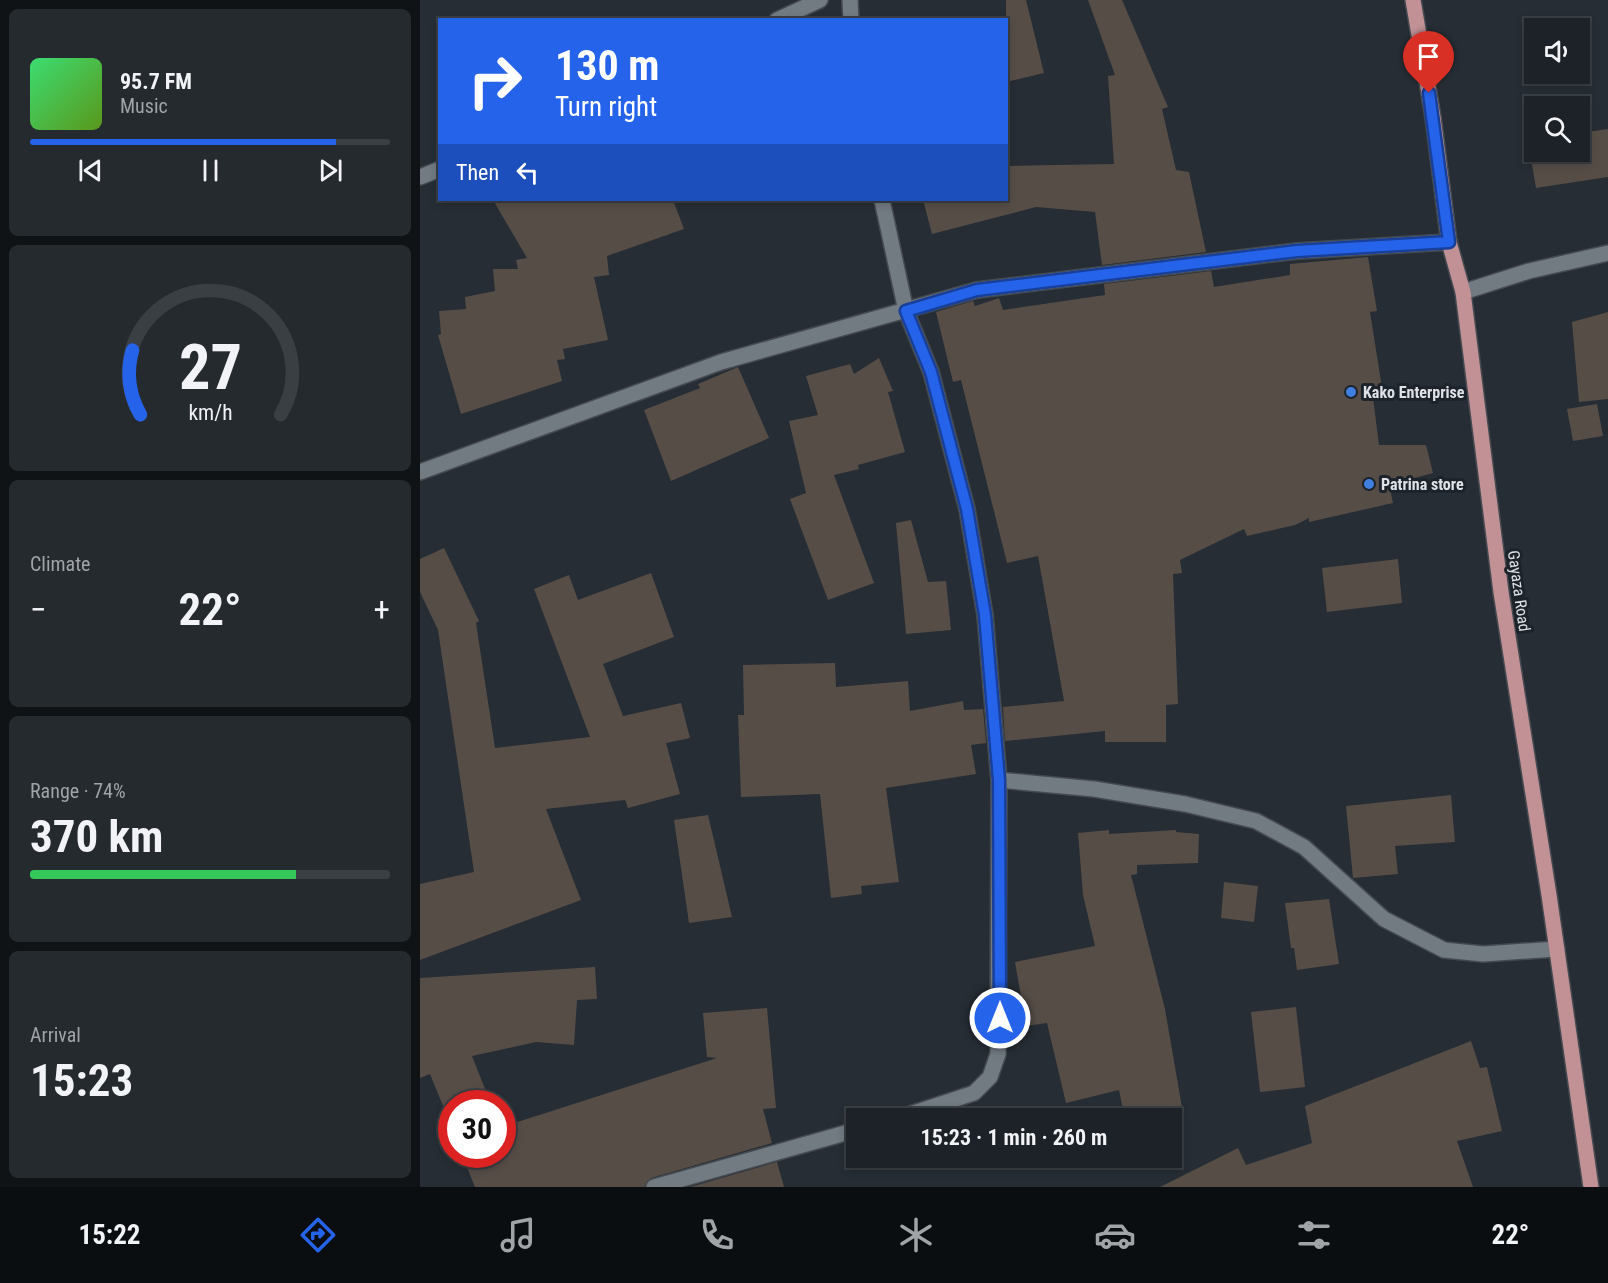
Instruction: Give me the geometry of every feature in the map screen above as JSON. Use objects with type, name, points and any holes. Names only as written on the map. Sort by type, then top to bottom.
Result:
[{"type":"main road","name":"Gayaza Road","points":[[1413,0],[1433,117],[1449,242],[1463,292],[1501,592],[1557,949],[1591,1187]]},
{"type":"street","points":[[781,18],[820,0]]},
{"type":"street","points":[[850,0],[851,18]]},
{"type":"street","points":[[420,177],[438,170]]},
{"type":"street","points":[[882,201],[906,311],[931,372],[967,509],[985,615],[999,780],[998,1054],[990,1077],[974,1093],[928,1108]]},
{"type":"street","points":[[420,472],[721,362],[977,290],[1297,251],[1449,242]]},
{"type":"street","points":[[1463,292],[1529,271],[1608,253]]},
{"type":"street","points":[[999,780],[1094,789],[1185,804],[1256,821],[1304,847],[1384,919],[1444,950],[1484,954],[1557,949]]},
{"type":"street","points":[[654,1187],[846,1133]]},
{"type":"building","points":[[1006,0],[1026,0],[1044,73],[1008,82],[1008,18],[1006,18]]},
{"type":"building","points":[[1088,0],[1122,0],[1168,107],[1162,109],[1176,170],[1189,172],[1206,252],[1102,265],[1095,212],[1036,207],[932,234],[923,201],[1008,201],[1008,166],[1114,164],[1108,76],[1115,75]]},
{"type":"building","points":[[1608,129],[1608,177],[1536,188],[1532,162],[1590,162],[1590,132]]},
{"type":"building","points":[[494,201],[673,201],[684,229],[607,256],[609,275],[594,277],[608,340],[563,349],[565,359],[557,360],[562,381],[461,414],[438,335],[441,334],[439,311],[466,309],[465,297],[495,291],[493,269],[518,269],[516,260],[527,258]]},
{"type":"building","points":[[1368,257],[1377,311],[1370,312],[1382,388],[1372,390],[1379,445],[1426,445],[1433,473],[1389,485],[1393,503],[1309,522],[1309,518],[1295,525],[1247,536],[1244,529],[1180,560],[1182,573],[1173,574],[1178,704],[1166,705],[1166,742],[1105,742],[1105,731],[1005,741],[1003,707],[1064,701],[1038,556],[1007,563],[961,380],[953,382],[936,312],[973,301],[975,306],[999,298],[1003,310],[1105,295],[1104,284],[1211,271],[1214,287],[1290,275],[1290,264]]},
{"type":"building","points":[[1608,312],[1608,399],[1579,402],[1572,322]]},
{"type":"building","points":[[879,358],[893,391],[888,392],[905,452],[858,465],[859,469],[834,475],[874,583],[828,600],[790,499],[806,493],[789,421],[818,415],[806,376],[850,364],[854,374]]},
{"type":"building","points":[[738,367],[769,438],[671,481],[644,410],[700,388],[698,384]]},
{"type":"building","points":[[1597,404],[1603,436],[1573,441],[1567,409]]},
{"type":"building","points":[[911,520],[928,582],[946,581],[951,630],[906,634],[896,523]]},
{"type":"building","points":[[444,548],[479,621],[476,623],[495,748],[590,737],[534,589],[569,575],[578,600],[651,573],[674,637],[603,664],[623,716],[681,703],[690,738],[666,743],[680,794],[628,808],[625,800],[546,809],[581,900],[420,960],[420,884],[474,872],[438,630],[420,592],[420,559]]},
{"type":"building","points":[[1398,559],[1402,603],[1327,612],[1322,568]]},
{"type":"building","points":[[835,663],[836,687],[908,681],[910,711],[963,701],[964,710],[983,709],[986,743],[971,745],[976,774],[886,788],[899,882],[861,886],[862,894],[831,898],[820,794],[741,797],[738,715],[744,715],[743,665]]},
{"type":"building","points":[[1451,795],[1455,842],[1395,846],[1398,874],[1353,878],[1346,806]]},
{"type":"building","points":[[708,815],[732,917],[689,923],[674,820]]},
{"type":"building","points":[[1109,830],[1109,834],[1176,830],[1176,832],[1199,834],[1198,863],[1137,865],[1137,874],[1131,875],[1165,1009],[1184,1119],[1182,1119],[1182,1108],[1123,1108],[1119,1090],[1066,1103],[1047,1023],[1026,1026],[1015,962],[1095,946],[1083,895],[1078,833]]},
{"type":"building","points":[[1224,882],[1258,886],[1254,922],[1221,918]]},
{"type":"building","points":[[1329,899],[1339,964],[1297,970],[1294,948],[1291,948],[1285,903]]},
{"type":"building","points":[[595,967],[597,999],[577,1000],[574,1045],[536,1042],[472,1056],[485,1090],[438,1090],[438,1094],[430,1074],[420,1078],[420,978]]},
{"type":"building","points":[[1296,1007],[1305,1087],[1260,1092],[1251,1012]]},
{"type":"building","points":[[767,1008],[776,1108],[763,1109],[772,1143],[651,1178],[645,1187],[475,1187],[467,1168],[516,1168],[516,1123],[717,1058],[707,1057],[703,1013]]},
{"type":"building","points":[[1471,1041],[1480,1068],[1487,1067],[1502,1131],[1457,1141],[1473,1187],[1160,1187],[1238,1148],[1246,1165],[1312,1143],[1305,1106]]},
{"type":"building","points":[[777,1162],[784,1187],[690,1187]]},
{"type":"place","name":"Kako Enterprise","points":[[1351,392]]},
{"type":"place","name":"Patrina store","points":[[1369,484]]},
{"type":"route","points":[[1000,1018],[999,780],[985,615],[967,509],[931,372],[906,311],[977,290],[1297,251],[1449,242],[1429,93]]}]
